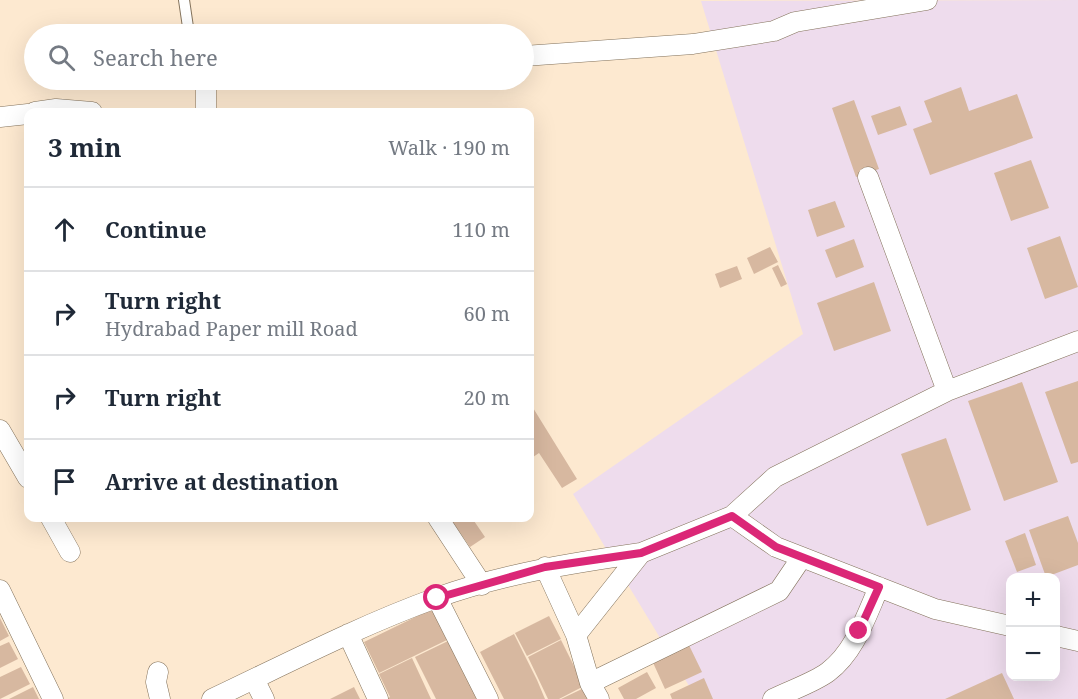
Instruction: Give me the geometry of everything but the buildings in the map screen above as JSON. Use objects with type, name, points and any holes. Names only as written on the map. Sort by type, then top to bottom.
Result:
[{"type":"street","points":[[534,55],[693,44],[774,31],[795,22],[927,0]]},
{"type":"street","points":[[206,90],[206,108]]},
{"type":"street","points":[[0,117],[24,114]]},
{"type":"street","points":[[868,177],[947,391]]},
{"type":"street","points":[[212,699],[348,634],[437,598],[545,567],[641,553],[732,516],[775,477],[947,391],[1078,341]]},
{"type":"street","points":[[0,430],[24,469]]},
{"type":"street","points":[[732,516],[776,547],[936,609],[1006,625]]},
{"type":"street","points":[[53,522],[70,552]]},
{"type":"street","points":[[441,522],[482,585]]},
{"type":"street","points":[[576,635],[641,553]]},
{"type":"street","points":[[545,567],[576,635],[594,691],[779,591],[802,557]]},
{"type":"street","points":[[773,699],[828,672],[845,654],[859,631],[879,587]]},
{"type":"street","points":[[0,590],[53,699]]},
{"type":"street","points":[[437,598],[489,699]]},
{"type":"street","points":[[348,634],[378,699]]},
{"type":"street","points":[[1060,637],[1078,641]]},
{"type":"street","points":[[158,672],[156,682],[160,699]]},
{"type":"street","points":[[254,679],[264,699]]},
{"type":"lane","points":[[184,0],[188,24]]},
{"type":"shaded area","points":[[1078,0],[1078,699],[697,699],[573,494],[803,334],[701,1]]},
{"type":"route","points":[[437,598],[545,567],[641,553],[732,516],[776,547],[879,587],[859,631]]}]
